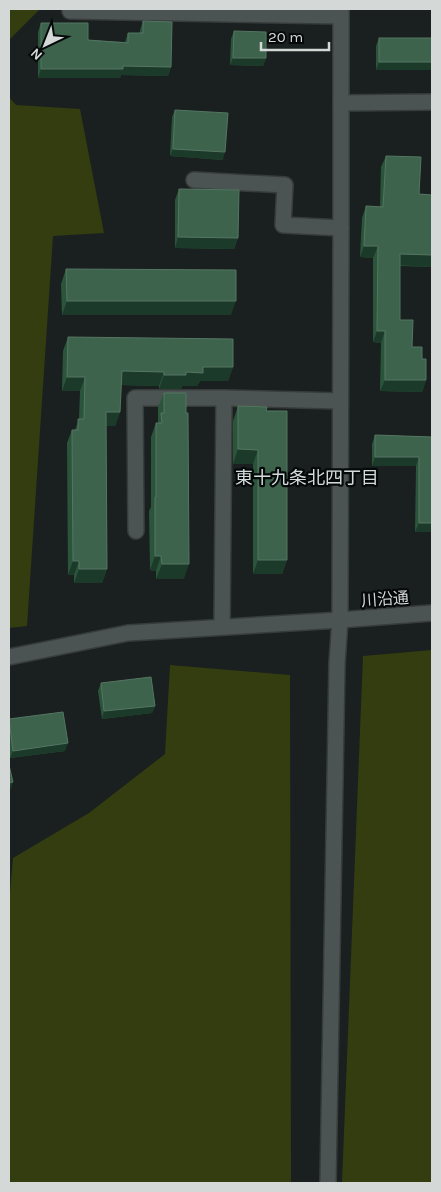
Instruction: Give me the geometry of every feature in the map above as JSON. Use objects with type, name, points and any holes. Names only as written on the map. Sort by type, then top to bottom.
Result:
[{"type":"street","points":[[70,11],[341,12],[340,620],[337,663],[328,1183]]},
{"type":"street","points":[[342,103],[432,102]]},
{"type":"street","points":[[194,180],[285,185],[283,225],[341,228]]},
{"type":"street","points":[[136,531],[135,398],[340,401]]},
{"type":"street","points":[[222,627],[224,398]]},
{"type":"street","name":"川沿通","points":[[9,657],[128,633],[432,613]]},
{"type":"green space","points":[[9,9],[40,9],[9,40]]},
{"type":"green space","points":[[9,97],[16,105],[80,109],[104,233],[53,236],[27,626],[9,628]]},
{"type":"green space","points":[[432,650],[432,1183],[342,1183],[363,656]]},
{"type":"green space","points":[[170,665],[290,675],[291,1183],[9,1183],[9,904],[13,858],[89,813],[165,754]]},
{"type":"building","points":[[143,21],[172,22],[171,67],[123,66],[123,69],[41,69],[41,23],[88,23],[88,40],[128,43],[128,33],[143,33]]},
{"type":"building","points":[[234,31],[266,32],[266,58],[233,58]]},
{"type":"building","points":[[379,38],[432,38],[432,62],[379,62]]},
{"type":"building","points":[[175,110],[228,113],[225,152],[173,149]]},
{"type":"building","points":[[386,156],[421,157],[419,194],[432,195],[432,255],[400,254],[400,320],[413,320],[412,347],[422,347],[422,359],[426,359],[426,380],[385,380],[385,331],[377,331],[378,246],[364,246],[366,206],[383,207]]},
{"type":"building","points":[[179,189],[239,190],[238,238],[178,237]]},
{"type":"building","points":[[66,269],[236,270],[236,301],[67,301]]},
{"type":"building","points":[[68,337],[233,339],[233,367],[203,367],[203,373],[186,372],[186,375],[164,375],[164,372],[122,371],[120,412],[106,412],[107,569],[79,569],[79,561],[73,561],[72,430],[78,430],[78,419],[84,419],[85,377],[67,377]]},
{"type":"building","points":[[164,393],[186,393],[186,413],[188,413],[189,564],[162,564],[161,556],[155,556],[156,423],[162,423],[161,413],[164,413]]},
{"type":"building","points":[[238,406],[267,407],[266,411],[287,411],[287,560],[258,560],[258,450],[238,449]]},
{"type":"building","points":[[375,435],[432,437],[432,523],[419,523],[419,457],[375,457]]},
{"type":"building","points":[[151,677],[155,706],[104,711],[101,683]]},
{"type":"building","points":[[63,712],[68,743],[13,751],[9,719]]},
{"type":"building","points":[[9,765],[13,782],[9,783]]},
{"type":"district","name":"東十九条北四丁目","points":[[307,478]]}]
